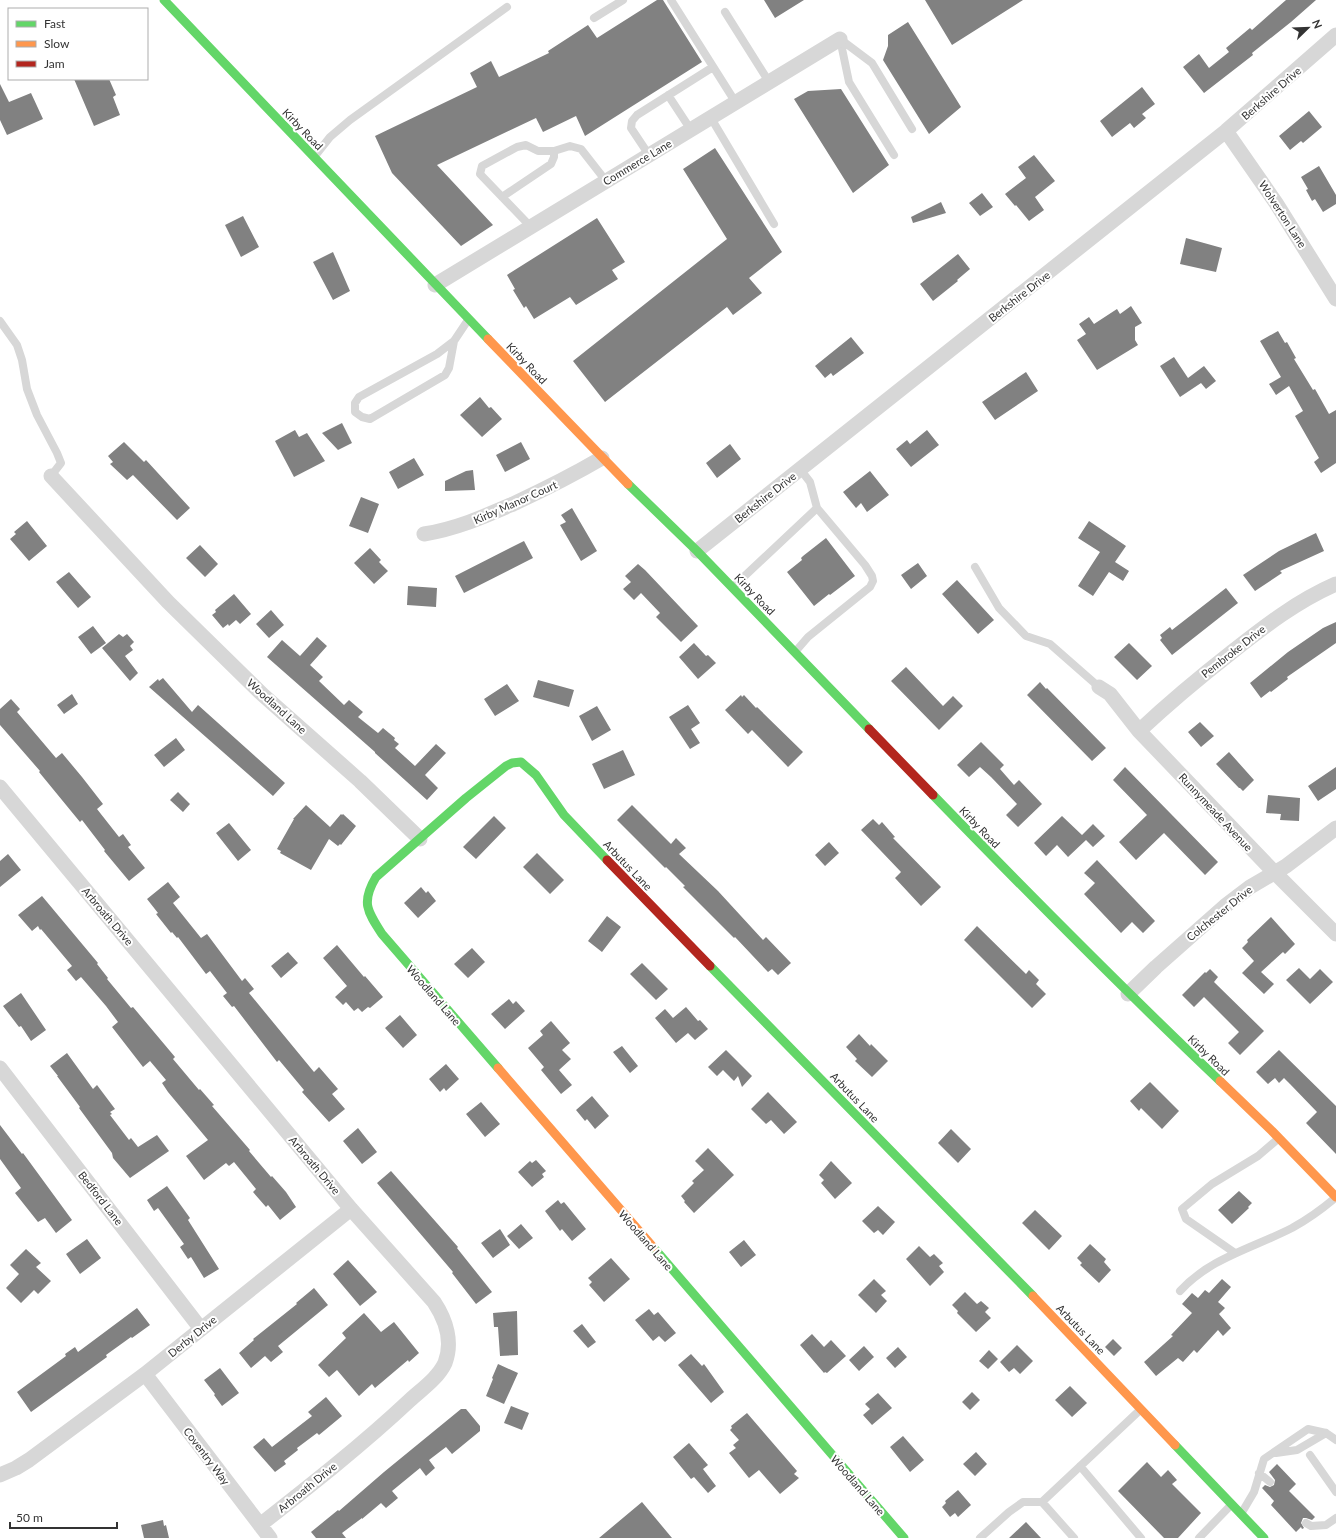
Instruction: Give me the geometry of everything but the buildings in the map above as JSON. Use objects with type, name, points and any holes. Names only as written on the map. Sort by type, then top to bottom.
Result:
[{"type":"street","name":"Kirby Road","points":[[164,0],[468,320],[602,458],[697,551],[1033,899],[1128,994],[1278,1138],[1336,1197]]},
{"type":"street","name":"Berkshire Drive","points":[[697,551],[1226,132],[1336,35]]},
{"type":"street","name":"Commerce Lane","points":[[435,285],[840,39]]},
{"type":"street","name":"Wolverton Lane","points":[[1226,132],[1276,203],[1336,299]]},
{"type":"street","name":"Kirby Manor Court","points":[[424,534],[455,528],[486,516],[548,488],[602,458]]},
{"type":"street","name":"Woodland Lane","points":[[51,476],[174,608],[263,695],[360,781],[420,839],[376,877],[368,890],[366,897],[367,907],[372,919],[382,934],[900,1537]]},
{"type":"street","name":"Pembroke Drive","points":[[1139,730],[1175,698],[1270,622],[1309,596],[1336,584]]},
{"type":"street","name":"Runnymeade Avenue","points":[[1099,687],[1110,694],[1139,730],[1274,872],[1336,934]]},
{"type":"street","name":"Arbutus Lane","points":[[420,839],[466,798],[506,766],[512,763],[521,762],[536,775],[564,815],[618,872],[1141,1409],[1264,1538]]},
{"type":"street","name":"Arbroath Drive","points":[[0,787],[352,1209],[434,1302],[443,1316],[448,1334],[448,1347],[445,1362],[437,1375],[398,1411],[318,1479],[260,1525]]},
{"type":"street","name":"Colchester Drive","points":[[1128,994],[1225,906],[1274,872],[1286,866],[1336,828]]},
{"type":"street","name":"Bedford Lane","points":[[0,1068],[201,1329]]},
{"type":"street","name":"Derby Drive","points":[[0,1475],[29,1460],[145,1374],[352,1209]]},
{"type":"street","name":"Coventry Way","points":[[145,1374],[270,1538]]},
{"type":"lane","points":[[594,18],[623,0]]},
{"type":"lane","points":[[671,0],[736,102]]},
{"type":"lane","points":[[314,157],[330,137],[341,127],[507,7]]},
{"type":"lane","points":[[725,12],[769,82]]},
{"type":"lane","points":[[840,39],[872,63],[912,128]]},
{"type":"lane","points":[[840,39],[849,82],[894,155]]},
{"type":"lane","points":[[649,155],[631,128],[632,121],[637,115],[713,66]]},
{"type":"lane","points":[[668,95],[691,130]]},
{"type":"lane","points":[[711,118],[774,224]]},
{"type":"lane","points":[[530,227],[480,174],[482,166],[517,147],[526,145],[538,151],[554,151],[570,146],[581,149],[606,181]]},
{"type":"lane","points":[[502,197],[551,164],[554,157],[554,151]]},
{"type":"lane","points":[[454,341],[449,368],[445,374],[370,419],[362,417],[355,412],[355,403],[359,397],[437,354],[454,341],[468,320]]},
{"type":"lane","points":[[0,321],[16,345],[22,360],[27,389],[37,415],[61,463],[51,476]]},
{"type":"lane","points":[[795,652],[808,637],[870,587],[873,581],[872,576],[865,565],[817,508],[810,482],[800,469]]},
{"type":"lane","points":[[733,588],[817,508]]},
{"type":"lane","points":[[975,567],[999,608],[1026,636],[1050,644],[1099,687]]},
{"type":"lane","points":[[1234,1253],[1186,1219],[1182,1209],[1212,1184],[1258,1156],[1278,1138]]},
{"type":"lane","points":[[1180,1291],[1190,1280],[1217,1262],[1291,1228],[1317,1213],[1336,1197]]},
{"type":"lane","points":[[980,1538],[1008,1512],[1023,1502],[1042,1502],[1141,1409]]},
{"type":"lane","points":[[1241,1514],[1254,1492],[1264,1460],[1308,1429],[1326,1433],[1336,1440]]},
{"type":"lane","points":[[1273,1454],[1297,1450],[1326,1433]]},
{"type":"lane","points":[[1310,1455],[1336,1492]]},
{"type":"lane","points":[[1080,1466],[1141,1538]]},
{"type":"lane","points":[[1259,1473],[1270,1482]]},
{"type":"lane","points":[[1042,1502],[1074,1538]]},
{"type":"lane","points":[[1199,1538],[1232,1504]]},
{"type":"lane","points":[[1306,1522],[1311,1526],[1326,1525],[1336,1518]]},
{"type":"traffic: fast","points":[[164,0],[488,339]]},
{"type":"traffic: fast","points":[[628,484],[697,551],[869,729]]},
{"type":"traffic: fast","points":[[498,1068],[382,934],[373,919],[368,906],[368,893],[371,886],[376,877],[466,798],[506,766],[512,763],[521,762],[536,775],[564,815],[607,860]]},
{"type":"traffic: fast","points":[[933,795],[1075,940],[1220,1081]]},
{"type":"traffic: fast","points":[[710,966],[1033,1296]]},
{"type":"traffic: fast","points":[[653,1247],[904,1538]]},
{"type":"traffic: fast","points":[[1175,1445],[1264,1538]]},
{"type":"traffic: slow","points":[[488,339],[628,484]]},
{"type":"traffic: slow","points":[[498,1068],[653,1247]]},
{"type":"traffic: slow","points":[[1220,1081],[1272,1131],[1336,1197]]},
{"type":"traffic: slow","points":[[1033,1296],[1175,1445]]},
{"type":"traffic: jam","points":[[869,729],[933,795]]},
{"type":"traffic: jam","points":[[607,860],[710,966]]}]
